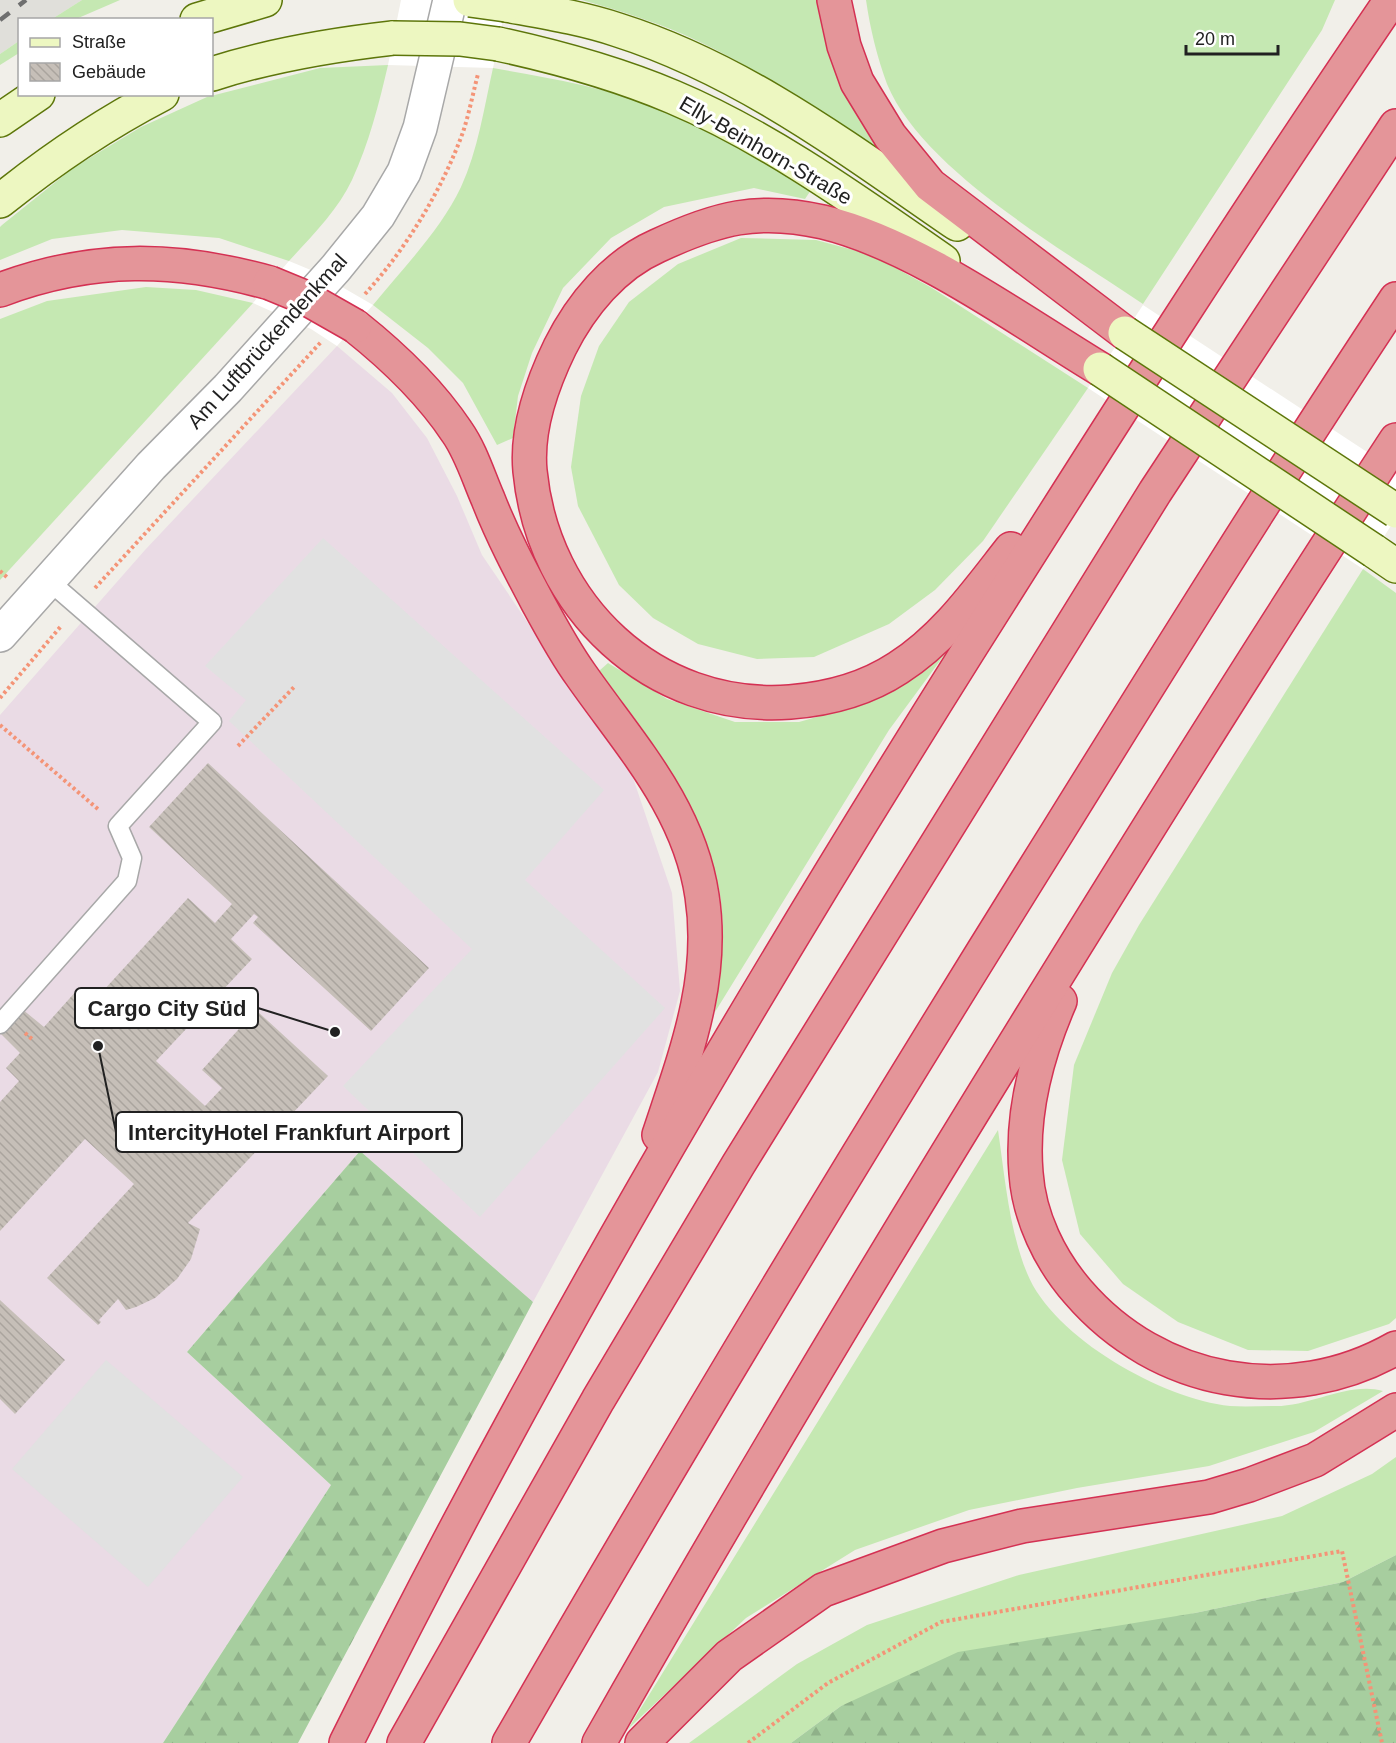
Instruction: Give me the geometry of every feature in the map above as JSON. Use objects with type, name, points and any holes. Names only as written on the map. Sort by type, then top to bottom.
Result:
[{"type":"highway","points":[[834,0],[844,46],[857,82],[890,136],[930,184],[1125,333]]},
{"type":"highway","points":[[1305,127],[1354,32],[1367,0]]},
{"type":"highway","points":[[346,1743],[627,1215],[864,818],[1111,423],[1391,0]]},
{"type":"highway","points":[[404,1743],[598,1400],[738,1165],[1155,492],[1396,126]]},
{"type":"highway","points":[[1100,369],[941,272],[857,232],[794,217],[742,216],[715,221],[653,248],[627,264],[585,307],[570,328],[541,392],[532,430],[530,470],[537,508],[548,543],[573,595],[613,641],[651,671],[693,690],[735,701],[761,704],[822,698],[877,680],[898,669],[935,640],[956,618],[1111,423]]},
{"type":"highway","points":[[0,290],[23,281],[77,269],[128,263],[190,265],[222,270],[270,284],[304,297],[355,326],[401,365],[433,397],[459,434],[528,585],[579,673],[659,783],[679,820],[697,872],[706,930],[702,990],[658,1140],[627,1215]]},
{"type":"highway","points":[[509,1743],[661,1479],[951,1001],[1262,504],[1396,299]]},
{"type":"highway","points":[[599,1743],[689,1585],[875,1270],[1106,897],[1396,440]]},
{"type":"highway","points":[[1106,897],[1040,1050],[1027,1128],[1026,1174],[1030,1197],[1044,1241],[1063,1274],[1102,1320],[1144,1349],[1167,1361],[1217,1377],[1266,1381],[1326,1376],[1353,1368],[1396,1348]]},
{"type":"highway","points":[[642,1743],[729,1656],[823,1590],[943,1546],[1022,1526],[1209,1497],[1249,1485],[1315,1460],[1396,1410]]},
{"type":"street","points":[[204,18],[266,0]]},
{"type":"street","name":"Am Luftbrückendenkmal","points":[[0,635],[150,466],[228,388],[290,320],[378,216],[404,172],[420,128],[450,0]]},
{"type":"street","name":"Elly-Beinhorn-Straße","points":[[470,0],[506,5],[618,30],[727,75],[798,115],[1396,511]]},
{"type":"street","name":"Elly-Beinhorn-Straße","points":[[213,74],[269,57],[337,44],[393,38],[460,39],[550,55],[633,81],[714,117],[853,199],[1100,369],[1385,558]]},
{"type":"street","points":[[0,120],[35,96]]},
{"type":"street","points":[[0,201],[45,164],[120,116],[158,96]]},
{"type":"lane","points":[[0,1024],[127,881],[132,858],[118,826],[212,722],[49,581]]},
{"type":"path","points":[[238,746],[296,686]]},
{"type":"path","points":[[0,725],[118,826]]},
{"type":"path","points":[[748,1743],[828,1683],[941,1622],[1342,1551],[1382,1743]]},
{"type":"shaded area","points":[[0,0],[82,0],[54,18],[18,18],[18,42],[0,54]]},
{"type":"shaded area","points":[[337,346],[392,393],[427,438],[457,496],[482,555],[633,778],[672,893],[680,991],[658,1072],[533,1302],[360,1151],[187,1352],[331,1485],[163,1743],[0,1743],[0,715],[145,550]]},
{"type":"shaded area","points":[[323,538],[604,790],[525,880],[665,1008],[480,1217],[343,1086],[472,949],[229,721],[246,700],[205,666]]},
{"type":"shaded area","points":[[106,1360],[243,1477],[148,1587],[12,1469]]},
{"type":"green space","points":[[82,0],[120,0],[78,18],[54,18]]},
{"type":"green space","points":[[582,0],[819,0],[821,20],[830,57],[846,91],[875,141],[868,148],[767,79],[688,36]]},
{"type":"green space","points":[[866,0],[1335,0],[1322,30],[1143,304],[1000,207],[932,148],[905,116],[887,84],[874,42]]},
{"type":"green space","points":[[18,42],[18,54],[0,65],[0,54]]},
{"type":"green space","points":[[388,65],[364,152],[352,180],[332,212],[289,261],[219,238],[122,230],[52,239],[0,260],[0,227],[2,225],[73,168],[141,127],[207,97],[320,68]]},
{"type":"green space","points":[[493,68],[594,88],[653,107],[734,145],[811,190],[805,199],[754,188],[664,207],[611,238],[563,288],[532,353],[518,396],[513,438],[497,445],[463,383],[428,348],[373,305],[432,234],[461,187],[476,144]]},
{"type":"green space","points":[[741,238],[816,240],[872,255],[932,288],[1088,388],[983,541],[935,590],[889,624],[814,657],[757,659],[698,644],[653,618],[619,585],[578,506],[571,467],[581,396],[599,346],[629,302],[678,264]]},
{"type":"green space","points":[[146,287],[196,290],[253,303],[0,580],[0,319],[47,301]]},
{"type":"green space","points":[[1363,569],[1396,593],[1396,1318],[1389,1324],[1308,1351],[1248,1350],[1178,1322],[1123,1284],[1080,1234],[1062,1160],[1074,1065],[1112,973],[1139,925]]},
{"type":"green space","points":[[959,635],[889,730],[715,1012],[722,951],[721,904],[711,859],[701,829],[655,747],[599,671],[608,663],[667,699],[735,722],[799,722],[859,705]]},
{"type":"green space","points":[[998,1130],[1012,1221],[1027,1273],[1040,1297],[1060,1320],[1085,1342],[1113,1361],[1143,1378],[1174,1391],[1203,1401],[1230,1406],[1289,1405],[1357,1389],[1383,1391],[1314,1432],[1209,1466],[1077,1488],[969,1510],[855,1550],[746,1618],[628,1729]]},
{"type":"green space","points":[[360,1151],[533,1302],[298,1743],[163,1743],[331,1485],[187,1352]]},
{"type":"green space","points":[[1396,1457],[1396,1555],[1343,1582],[1195,1613],[841,1706],[791,1743],[689,1743],[797,1664],[867,1625],[1019,1575],[1282,1516],[1372,1474]]},
{"type":"green space","points":[[1396,1555],[1396,1743],[791,1743],[841,1706],[958,1652],[1195,1613],[1343,1582]]},
{"type":"pier","points":[[401,0],[507,0],[493,68],[388,65]]},
{"type":"pier","points":[[289,261],[318,273],[373,305],[337,346],[311,329],[253,303]]},
{"type":"pier","points":[[1143,305],[1396,471],[1396,518],[1363,569],[1088,388]]},
{"type":"building","points":[[208,763],[429,968],[371,1031],[253,923],[258,917],[254,914],[231,939],[252,959],[156,1061],[205,1106],[222,1088],[202,1070],[256,1010],[328,1076],[188,1223],[200,1229],[191,1259],[177,1279],[155,1298],[136,1307],[126,1310],[118,1299],[99,1320],[101,1322],[98,1325],[47,1278],[134,1184],[85,1139],[0,1231],[0,1102],[19,1081],[6,1068],[20,1053],[0,1033],[22,1009],[44,1027],[78,989],[92,1003],[188,898],[215,923],[232,904],[149,827]]},
{"type":"building","points":[[0,1300],[65,1360],[15,1414],[0,1399]]},
{"type":"railway","points":[[0,20],[26,0]]},
{"type":"place","name":"Cargo City Süd","points":[[335,1032]]},
{"type":"place","name":"IntercityHotel Frankfurt Airport","points":[[98,1046]]}]
